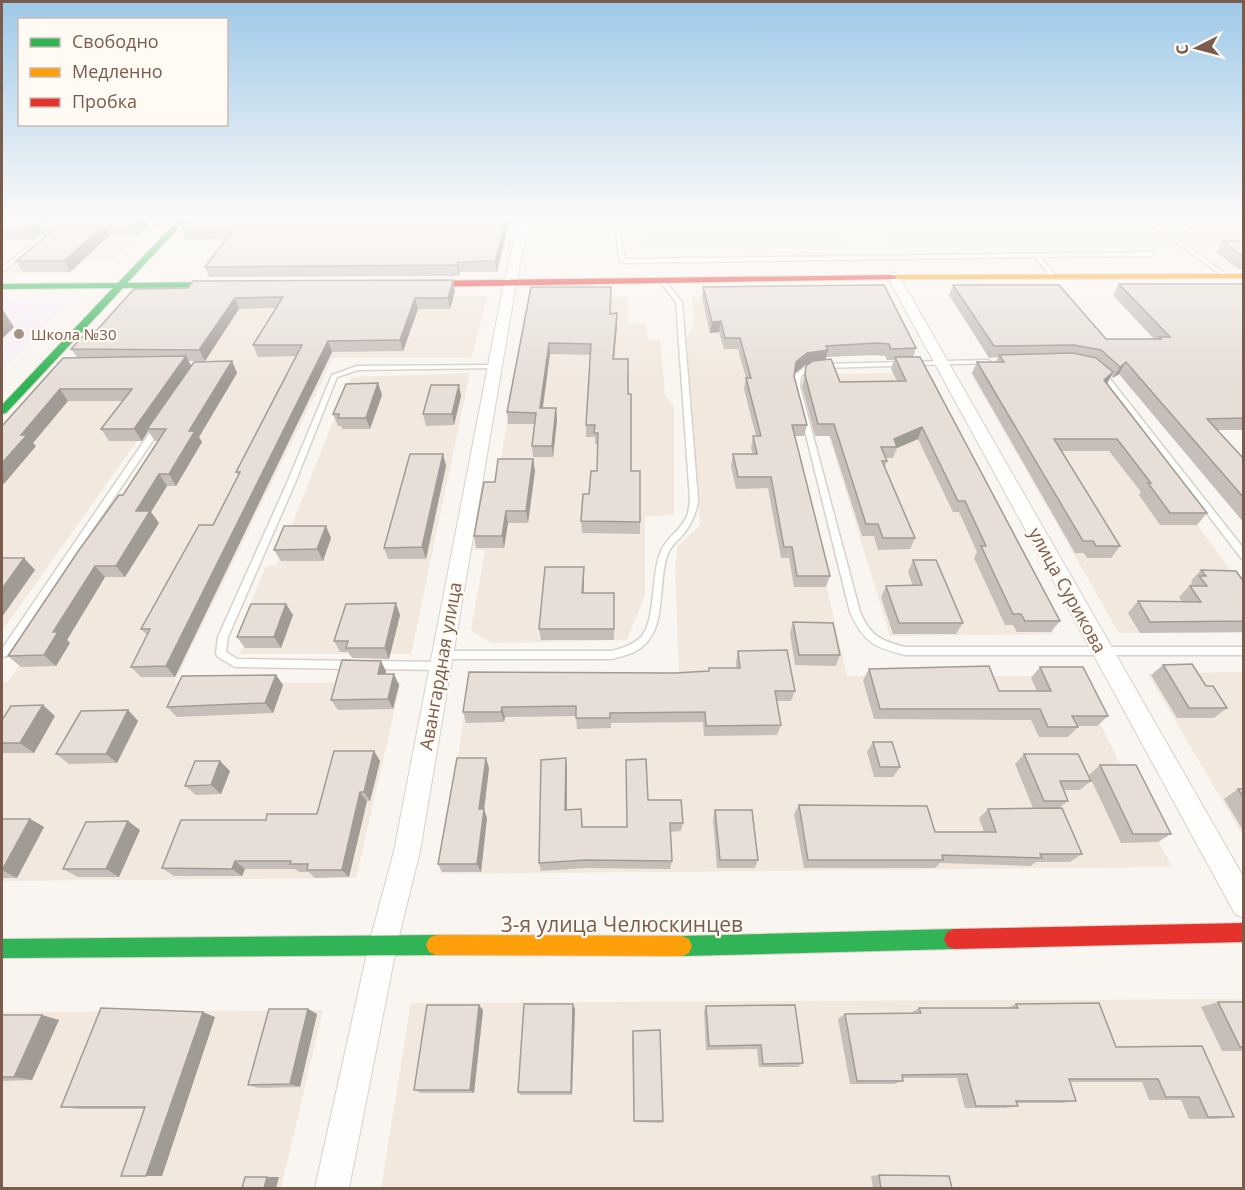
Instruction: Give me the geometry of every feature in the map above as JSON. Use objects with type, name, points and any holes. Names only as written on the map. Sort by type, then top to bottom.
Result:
[{"type":"main road","points":[[2,411],[51,364],[133,273]]},
{"type":"main road","points":[[404,284],[892,276],[1244,276]]},
{"type":"main road","points":[[2,286],[240,284]]},
{"type":"main road","name":"3-я улица Челюскинцев","points":[[2,949],[382,944],[633,947],[1244,932]]},
{"type":"street","name":"Авангардная улица","points":[[332,1188],[382,944],[407,851],[512,273]]},
{"type":"street","name":"улица Сурикова","points":[[892,276],[1244,905]]},
{"type":"lane","points":[[1050,273],[1053,276]]},
{"type":"lane","points":[[1221,273],[1226,276]]},
{"type":"lane","points":[[495,367],[357,368],[334,376],[223,638],[221,654],[235,663],[440,661],[612,655],[630,652],[645,642],[652,627],[664,553],[673,538],[689,521],[694,500],[679,302],[661,279]]},
{"type":"lane","points":[[998,362],[823,366],[807,368],[798,375],[797,387],[855,612],[862,630],[879,645],[905,651],[1244,651]]},
{"type":"lane","points":[[1092,365],[1111,382],[1244,556]]},
{"type":"lane","points":[[2,653],[162,421]]},
{"type":"shaded area","points":[[4,273],[71,273],[70,273]]},
{"type":"shaded area","points":[[884,294],[915,355],[775,357],[847,676],[1076,676],[1172,867],[441,874],[469,681],[679,678],[675,567],[678,546],[700,525],[687,338],[694,323],[691,297]]},
{"type":"shaded area","points":[[488,296],[471,358],[333,358],[174,683],[401,682],[356,878],[2,881],[2,682],[8,682],[219,364],[212,360],[79,359],[134,297]]},
{"type":"shaded area","points":[[529,297],[628,297],[628,324],[645,323],[648,341],[660,340],[665,395],[674,407],[674,515],[645,516],[645,595],[627,640],[491,643],[471,630],[485,550],[472,550],[484,487],[496,487]]},
{"type":"shaded area","name":"Школа №30","points":[[72,298],[2,370],[2,299]]},
{"type":"shaded area","points":[[970,372],[1085,372],[1243,587],[1243,633],[1119,633]]},
{"type":"shaded area","points":[[470,373],[411,654],[240,654],[250,630],[240,630],[266,566],[276,565],[351,377]]},
{"type":"shaded area","points":[[920,373],[1054,634],[890,636],[810,374]]},
{"type":"shaded area","points":[[62,378],[182,378],[2,631],[2,444]]},
{"type":"shaded area","points":[[1243,672],[1243,836],[1148,674]]},
{"type":"shaded area","points":[[1243,999],[1243,1188],[381,1188],[411,1003]]},
{"type":"shaded area","points":[[323,1010],[281,1188],[2,1188],[2,1012]]},
{"type":"building","points":[[453,280],[448,298],[415,298],[400,340],[328,341],[166,666],[131,667],[150,629],[141,629],[199,525],[213,525],[240,472],[236,472],[302,345],[253,345],[283,297],[235,298],[199,350],[71,349],[88,331],[96,331],[134,289],[188,288],[193,281]]},
{"type":"building","points":[[1119,284],[1244,284],[1244,418],[1207,419],[1244,459],[1244,498],[1126,362],[1120,367],[1101,350],[1074,345],[994,346],[953,285],[1059,285],[1106,339],[1170,337]]},
{"type":"building","points":[[884,285],[916,348],[891,349],[889,344],[877,343],[826,346],[828,350],[807,353],[796,362],[794,376],[807,425],[792,425],[830,576],[797,576],[792,547],[784,547],[771,477],[738,477],[733,454],[757,454],[753,436],[761,436],[746,378],[751,378],[740,338],[725,338],[721,321],[712,322],[703,287]]},
{"type":"building","points":[[531,287],[611,287],[610,314],[617,313],[613,359],[628,359],[628,394],[631,394],[631,471],[640,471],[640,522],[581,521],[583,494],[589,494],[591,471],[597,471],[598,433],[594,433],[595,425],[586,425],[591,344],[549,343],[540,408],[556,408],[552,446],[532,446],[536,413],[507,412]]},
{"type":"building","points":[[1073,353],[1096,358],[1113,372],[1104,380],[1207,513],[1170,513],[1148,483],[1151,483],[1117,439],[1054,439],[1120,546],[1096,546],[1093,541],[1083,541],[977,362],[1004,362],[999,355]]},
{"type":"building","points":[[186,356],[134,429],[101,429],[132,389],[60,389],[21,435],[27,435],[2,463],[2,426],[63,358]]},
{"type":"building","points":[[895,357],[920,357],[1060,621],[1025,621],[1021,614],[1013,614],[981,546],[986,546],[965,501],[958,501],[922,427],[894,439],[897,447],[881,447],[887,461],[882,461],[915,538],[883,538],[878,524],[866,524],[834,424],[818,424],[805,375],[806,366],[813,361],[831,359],[840,382],[906,381]]},
{"type":"building","points":[[232,361],[189,431],[195,431],[169,474],[159,474],[136,511],[150,511],[116,566],[95,566],[53,632],[58,632],[44,655],[8,656],[79,550],[119,495],[123,495],[166,429],[147,429],[194,362]]},
{"type":"building","points":[[378,383],[366,418],[338,418],[339,414],[333,414],[346,384]]},
{"type":"building","points":[[431,385],[459,385],[452,414],[423,414]]},
{"type":"building","points":[[410,454],[443,454],[422,547],[384,548]]},
{"type":"building","points":[[498,459],[533,459],[526,511],[506,511],[502,536],[474,536],[484,482],[495,482]]},
{"type":"building","points":[[284,526],[326,526],[317,549],[274,550]]},
{"type":"building","points":[[2,558],[24,558],[2,589]]},
{"type":"building","points":[[913,560],[936,560],[963,623],[899,623],[886,586],[922,585]]},
{"type":"building","points":[[545,567],[584,567],[582,593],[614,593],[614,629],[539,629]]},
{"type":"building","points":[[1201,570],[1236,571],[1244,582],[1244,621],[1150,622],[1138,601],[1201,602],[1190,586],[1207,586],[1199,576],[1206,576]]},
{"type":"building","points":[[396,603],[385,648],[346,648],[348,641],[334,641],[346,604]]},
{"type":"building","points":[[251,604],[286,604],[274,637],[237,637]]},
{"type":"building","points":[[793,622],[833,623],[840,655],[799,655]]},
{"type":"building","points":[[787,650],[795,691],[775,691],[781,725],[706,726],[705,712],[610,713],[610,718],[576,718],[576,706],[502,707],[501,712],[463,712],[469,672],[675,673],[709,671],[709,668],[740,668],[738,651]]},
{"type":"building","points":[[342,660],[381,661],[378,674],[394,674],[388,699],[331,700]]},
{"type":"building","points":[[1192,664],[1206,686],[1213,686],[1227,708],[1189,708],[1163,665]]},
{"type":"building","points":[[989,666],[999,691],[1051,691],[1040,667],[1083,667],[1108,716],[1072,716],[1078,727],[1048,727],[1040,709],[880,709],[869,669]]},
{"type":"building","points":[[276,675],[265,703],[167,707],[182,676]]},
{"type":"building","points":[[43,705],[20,743],[2,743],[2,720],[11,706]]},
{"type":"building","points":[[128,710],[106,754],[56,754],[81,711]]},
{"type":"building","points":[[873,742],[892,742],[900,767],[880,767]]},
{"type":"building","points":[[334,751],[374,751],[364,792],[360,792],[342,870],[307,870],[308,864],[290,864],[291,861],[235,861],[232,869],[162,868],[181,820],[266,820],[267,814],[317,814]]},
{"type":"building","points":[[1024,754],[1078,754],[1091,781],[1060,781],[1068,801],[1044,801]]},
{"type":"building","points":[[457,758],[486,758],[479,809],[484,809],[477,864],[438,864]]},
{"type":"building","points":[[566,758],[565,810],[581,809],[582,827],[627,827],[626,760],[646,759],[648,800],[681,800],[683,823],[670,823],[672,861],[585,860],[539,863],[541,760]]},
{"type":"building","points":[[195,761],[220,761],[211,785],[185,786]]},
{"type":"building","points":[[1100,765],[1136,765],[1171,834],[1133,834]]},
{"type":"building","points":[[1238,789],[1244,789],[1244,798]]},
{"type":"building","points":[[799,805],[927,806],[935,832],[996,832],[988,809],[1062,808],[1082,854],[1040,854],[1042,858],[942,855],[943,860],[808,860]]},
{"type":"building","points":[[715,810],[752,810],[758,860],[720,860]]},
{"type":"building","points":[[2,819],[30,819],[2,870]]},
{"type":"building","points":[[128,821],[106,869],[63,869],[86,822]]},
{"type":"building","points":[[1218,1002],[1244,1002],[1244,1047],[1240,1047]]},
{"type":"building","points":[[1099,1003],[1116,1047],[1202,1046],[1234,1117],[1208,1117],[1199,1097],[1166,1097],[1158,1079],[1069,1079],[1076,1101],[1016,1101],[1018,1106],[976,1106],[967,1074],[902,1075],[903,1081],[857,1081],[845,1014],[921,1013],[919,1008],[1018,1008],[1016,1004]]},
{"type":"building","points":[[524,1004],[573,1004],[571,1092],[518,1092]]},
{"type":"building","points":[[427,1005],[479,1005],[470,1090],[414,1090]]},
{"type":"building","points":[[795,1005],[803,1063],[763,1064],[761,1045],[709,1046],[706,1006]]},
{"type":"building","points":[[101,1008],[203,1012],[146,1176],[121,1176],[145,1107],[61,1107]]},
{"type":"building","points":[[269,1009],[308,1009],[290,1084],[248,1085]]},
{"type":"building","points":[[2,1015],[42,1015],[14,1077],[2,1077]]},
{"type":"building","points":[[660,1030],[663,1121],[634,1121],[633,1031]]},
{"type":"building","points":[[879,1175],[949,1176],[952,1188],[881,1188]]},
{"type":"building","points":[[245,1177],[267,1177],[264,1188],[242,1188]]},
{"type":"traffic: fast","points":[[2,411],[133,273]]},
{"type":"traffic: fast","points":[[2,286],[225,285]]},
{"type":"traffic: fast","points":[[682,946],[954,939]]},
{"type":"traffic: fast","points":[[2,949],[436,945]]},
{"type":"traffic: slow","points":[[892,277],[1244,276]]},
{"type":"traffic: slow","points":[[436,945],[682,946]]},
{"type":"traffic: jam","points":[[417,284],[892,277]]},
{"type":"traffic: jam","points":[[954,939],[1244,932]]},
{"type":"place","name":"Школа №30","points":[[19,334]]}]
